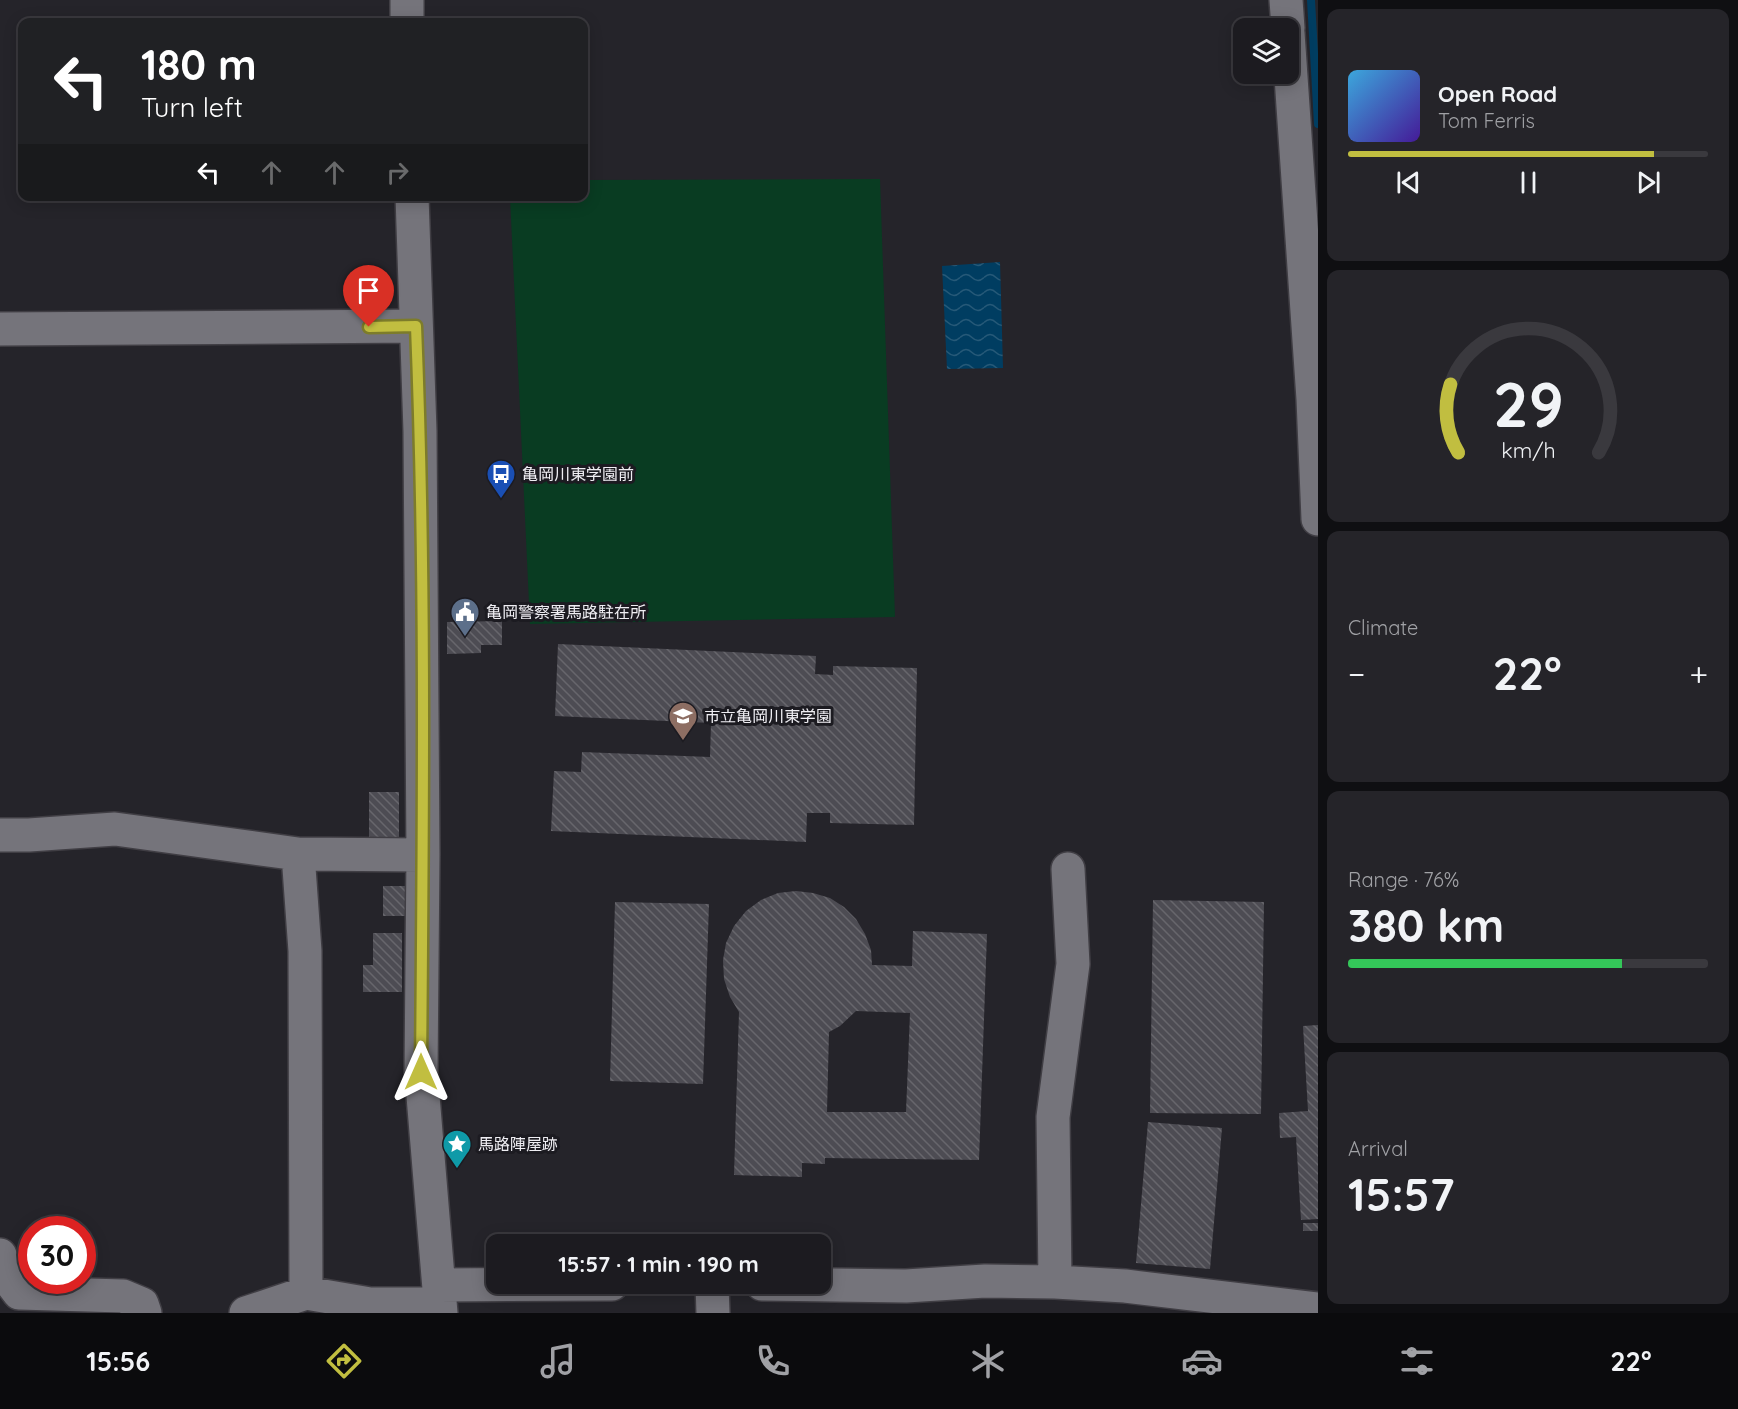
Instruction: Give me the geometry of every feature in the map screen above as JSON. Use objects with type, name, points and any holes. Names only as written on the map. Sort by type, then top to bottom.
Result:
[{"type":"street","points":[[406,0],[407,18]]},
{"type":"street","points":[[1286,0],[1287,18]]},
{"type":"street","points":[[1291,84],[1313,399],[1318,519]]},
{"type":"street","points":[[412,201],[420,431],[423,855],[421,1072],[440,1301]]},
{"type":"street","points":[[0,329],[416,326]]},
{"type":"street","points":[[0,835],[115,830],[298,854],[423,855]]},
{"type":"street","points":[[298,854],[305,951],[306,1293]]},
{"type":"street","points":[[1055,1282],[1053,1117],[1072,964],[1068,869]]},
{"type":"street","points":[[0,1255],[9,1280],[19,1293],[123,1296],[142,1304],[146,1313]]},
{"type":"street","points":[[831,1285],[906,1286],[985,1281],[1055,1282],[1125,1286],[1318,1308]]},
{"type":"street","points":[[246,1313],[306,1293],[370,1304],[440,1301],[511,1294]]},
{"type":"street","points":[[712,1294],[713,1313]]},
{"type":"green space","points":[[880,179],[895,617],[530,624],[510,201],[588,201],[588,180]]},
{"type":"water","points":[[1000,262],[1003,368],[947,369],[942,266]]},
{"type":"building","points":[[502,621],[502,645],[481,645],[481,653],[447,654],[447,622]]},
{"type":"building","points":[[558,644],[816,656],[815,674],[833,675],[833,666],[917,668],[914,825],[830,823],[830,813],[807,813],[806,842],[551,831],[554,771],[581,772],[582,752],[710,757],[711,723],[555,716]]},
{"type":"building","points":[[369,792],[399,792],[399,839],[369,839]]},
{"type":"building","points":[[383,886],[405,886],[405,916],[383,916]]},
{"type":"building","points":[[796,891],[813,893],[830,898],[844,907],[856,919],[865,934],[871,950],[872,965],[912,966],[913,931],[987,934],[979,1160],[825,1158],[825,1164],[802,1163],[802,1177],[734,1175],[739,1012],[730,997],[724,979],[723,960],[726,943],[734,926],[746,911],[761,900],[778,893]],"holes":[[[856,1011],[910,1013],[906,1112],[827,1112],[829,1032],[840,1026]]]},
{"type":"building","points":[[1153,900],[1264,902],[1261,1114],[1150,1113]]},
{"type":"building","points":[[615,902],[709,904],[703,1084],[610,1081]]},
{"type":"building","points":[[373,933],[402,933],[402,992],[363,992],[363,965],[373,965]]},
{"type":"building","points":[[1318,1025],[1318,1219],[1301,1220],[1296,1137],[1280,1138],[1279,1113],[1308,1111],[1303,1026]]},
{"type":"building","points":[[1148,1122],[1222,1128],[1210,1269],[1136,1263]]},
{"type":"building","points":[[1303,1223],[1318,1223],[1318,1231],[1303,1231]]},
{"type":"waterway","points":[[1311,0],[1318,124]]},
{"type":"place","name":"亀岡川東学園前","points":[[501,500]]},
{"type":"place","name":"亀岡警察署馬路駐在所","points":[[465,638]]},
{"type":"place","name":"市立亀岡川東学園","points":[[683,742]]},
{"type":"place","name":"馬路陣屋跡","points":[[457,1170]]},
{"type":"route","points":[[369,327],[416,326],[420,431],[423,855],[421,1072]]}]
